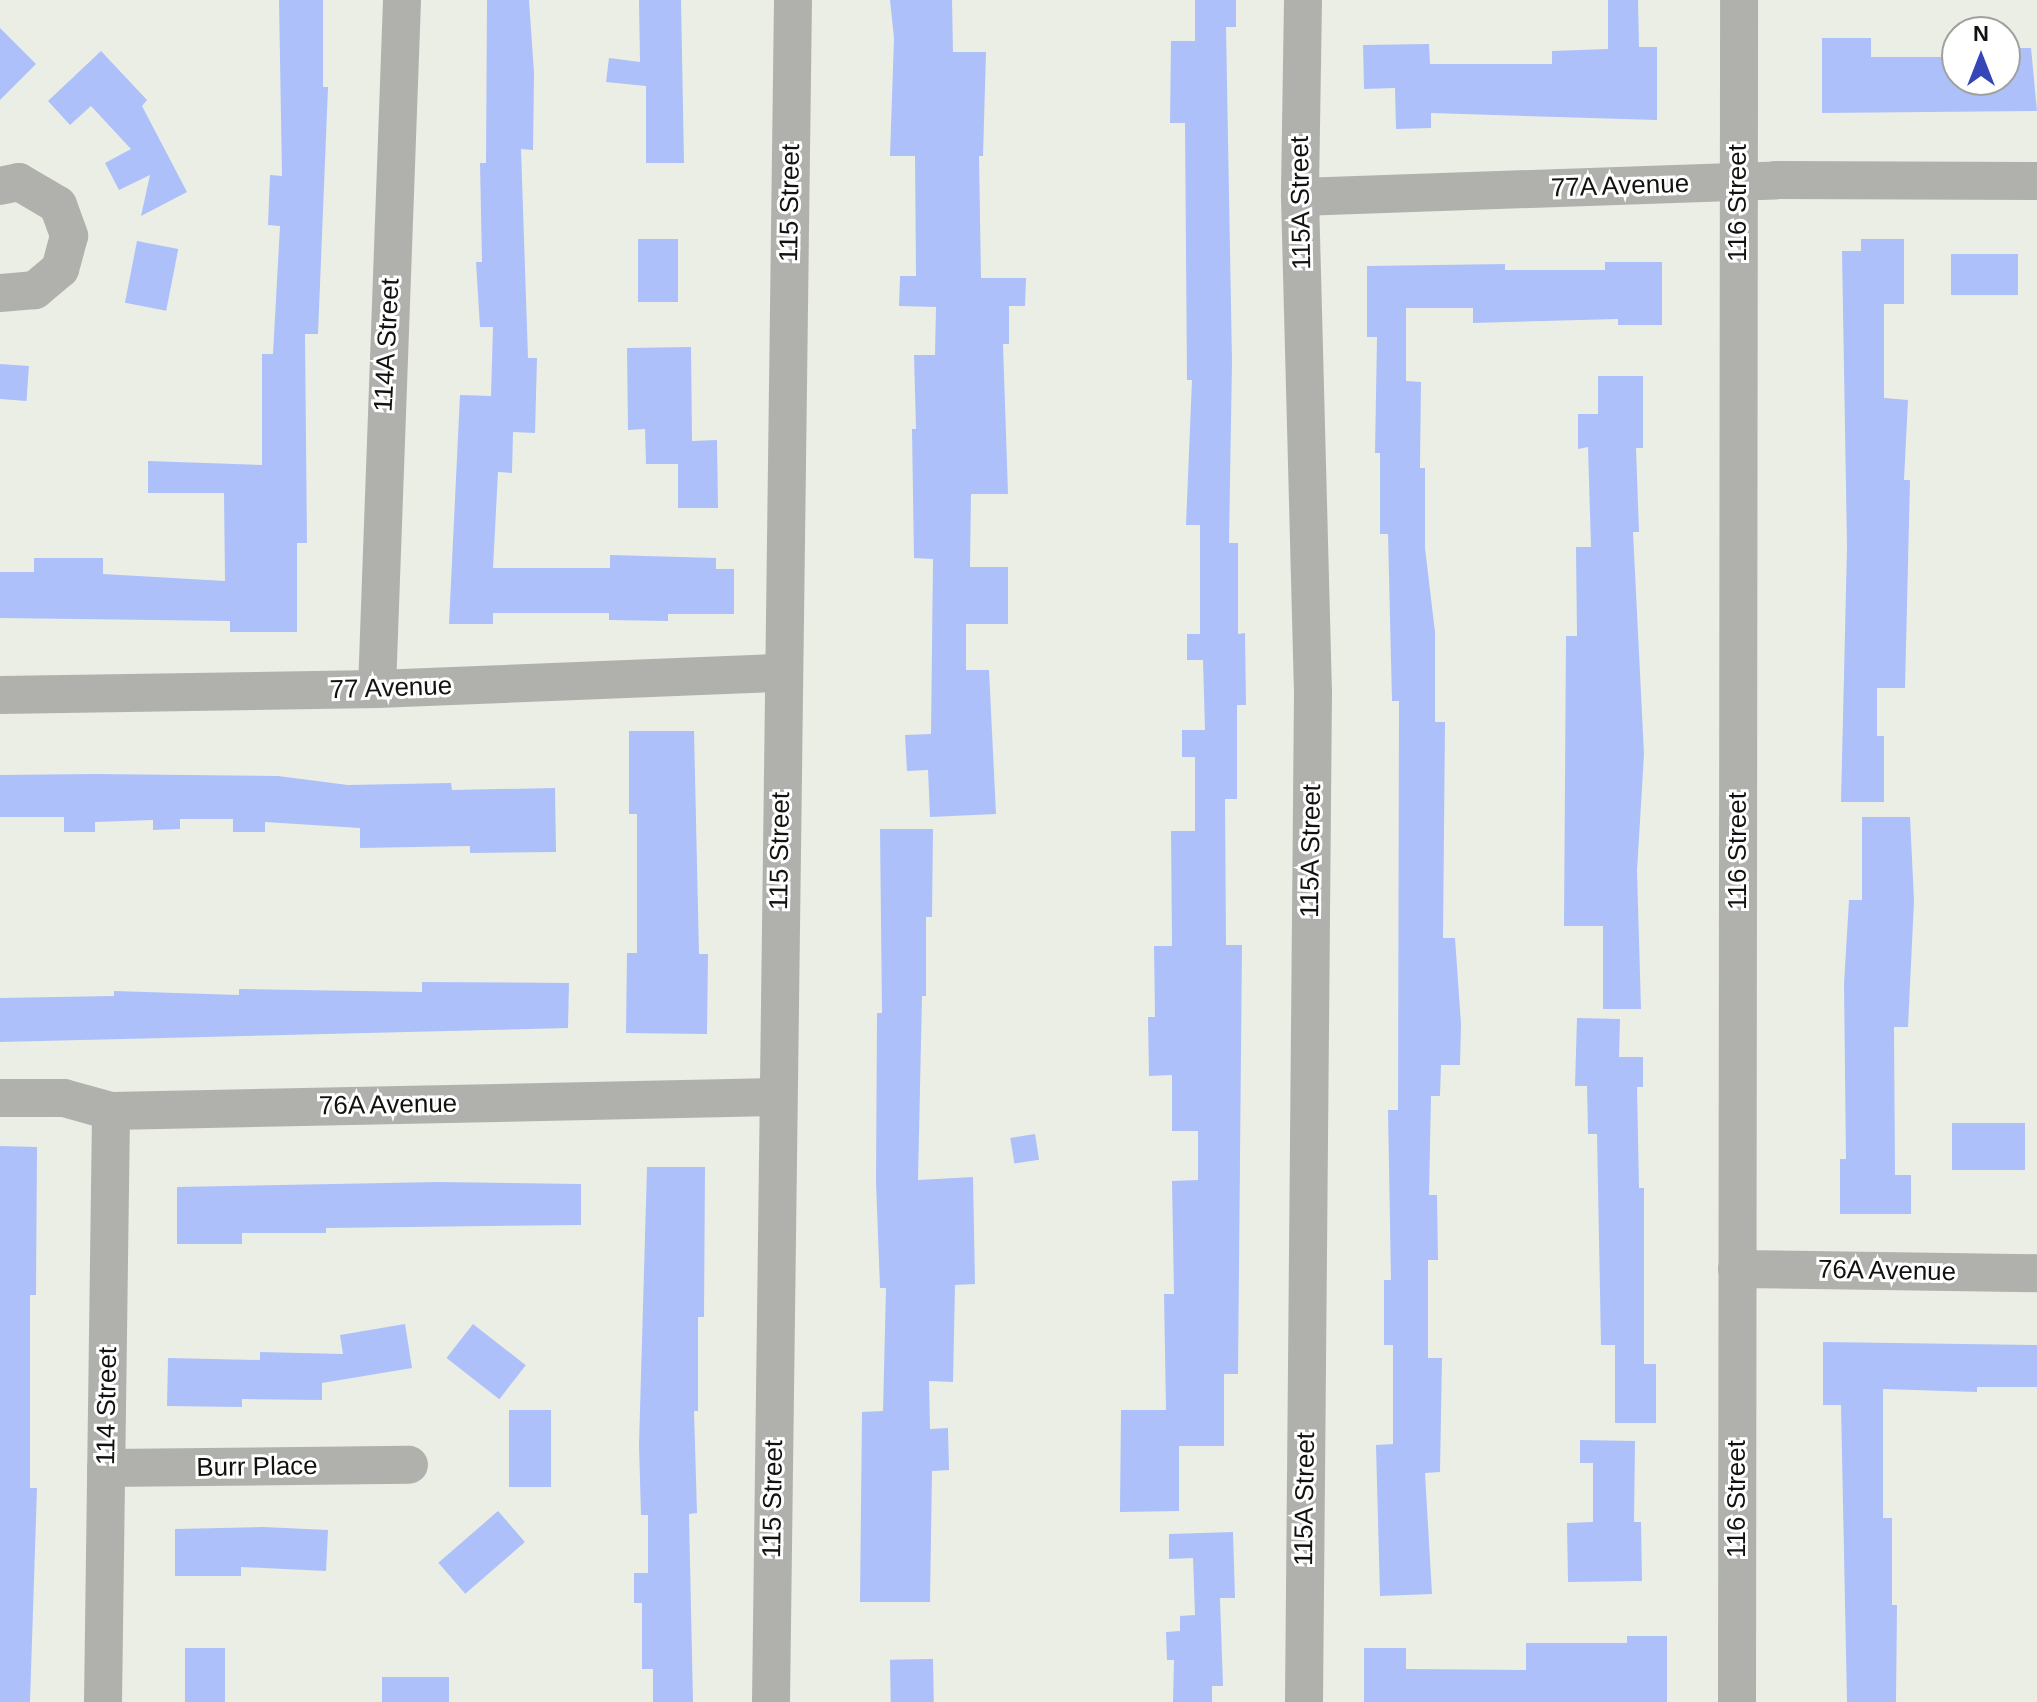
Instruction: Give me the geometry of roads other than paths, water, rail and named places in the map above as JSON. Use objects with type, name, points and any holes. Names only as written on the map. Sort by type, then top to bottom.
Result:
[{"type":"street","name":"114A Street","points":[[377,689],[402,0]]},
{"type":"street","name":"115 Street","points":[[771,1702],[793,0]]},
{"type":"street","name":"115A Street","points":[[1303,0],[1300,197],[1313,691],[1304,1702]]},
{"type":"street","name":"116 Street","points":[[1737,1702],[1739,0]]},
{"type":"street","name":"77A Avenue","points":[[1300,197],[1738,182],[2037,181]]},
{"type":"street","points":[[0,186],[19,182],[58,205],[69,236],[60,269],[35,290],[0,293]]},
{"type":"street","name":"77 Avenue","points":[[0,695],[377,689],[782,673]]},
{"type":"street","name":"76A Avenue","points":[[0,1098],[64,1098],[111,1111],[778,1097]]},
{"type":"street","name":"114 Street","points":[[103,1702],[111,1111]]},
{"type":"street","name":"76A Avenue","points":[[1737,1269],[2037,1273]]},
{"type":"street","name":"Burr Place","points":[[106,1468],[409,1465]]}]
